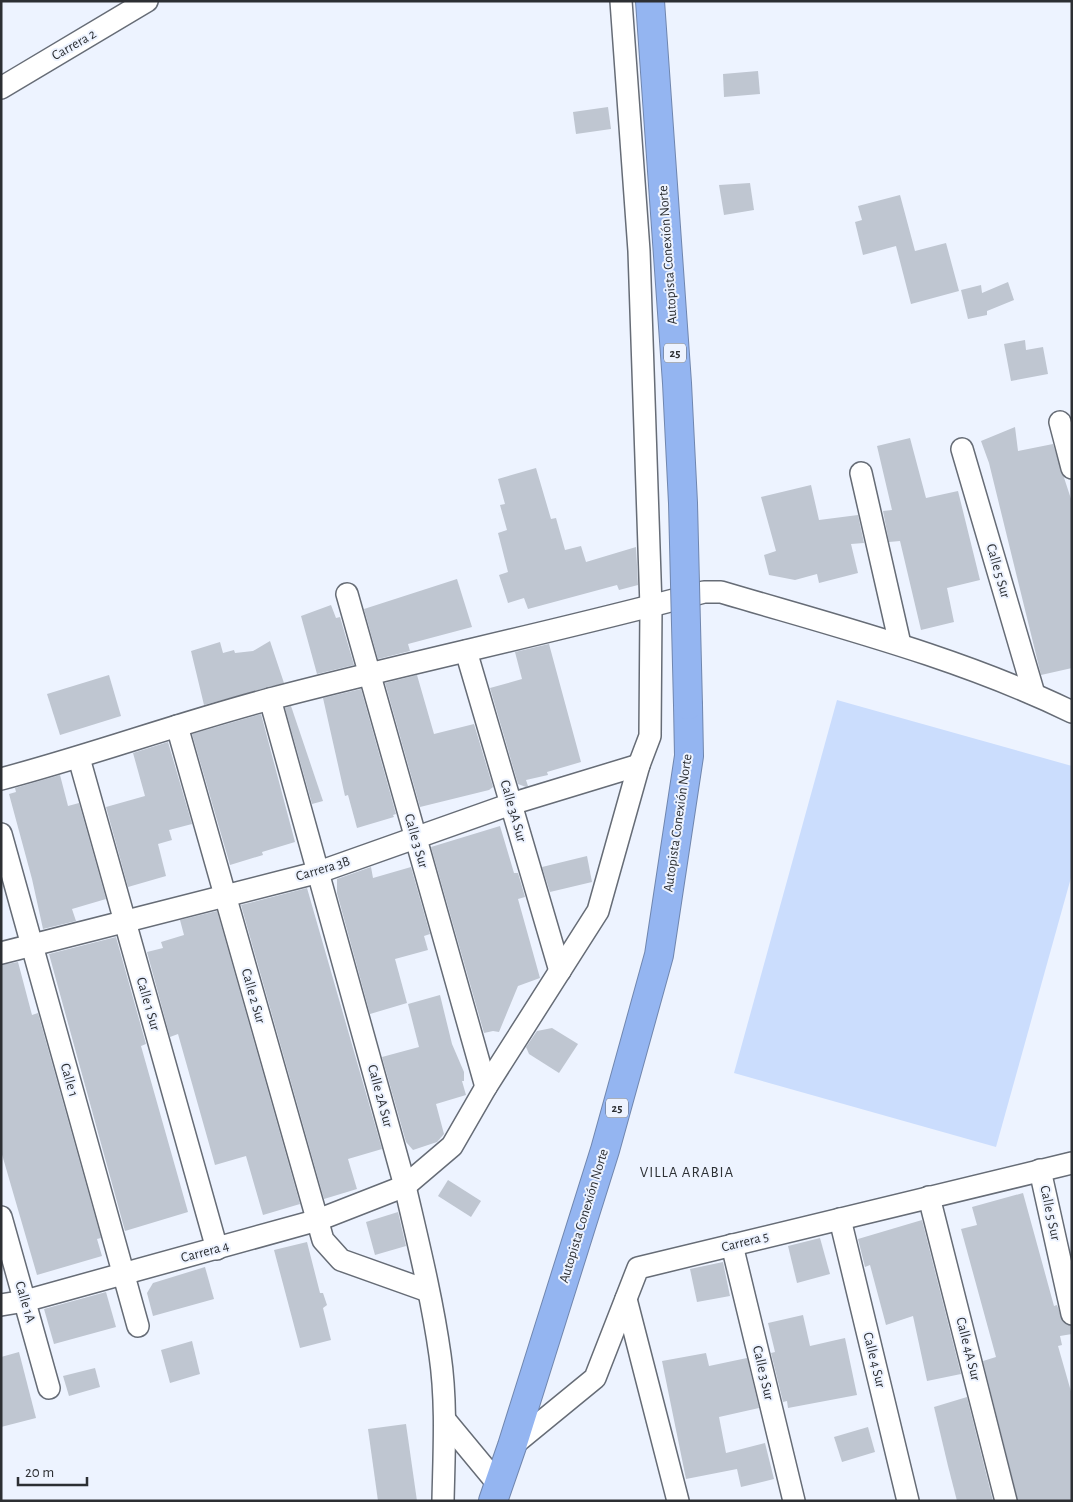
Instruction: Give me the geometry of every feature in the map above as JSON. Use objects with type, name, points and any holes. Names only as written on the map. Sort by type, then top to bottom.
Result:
[{"type":"highway","name":"Autopista Conexión Norte","points":[[495,1492],[512,1446],[605,1150],[659,955],[690,756],[683,503],[677,383],[650,1]]},
{"type":"street","name":"Carrera 2","points":[[1,88],[147,1]]},
{"type":"street","name":"Carrera 4","points":[[1,1305],[25,1301],[318,1220],[405,1186],[452,1146],[486,1087],[598,911],[639,765],[650,736],[651,606],[639,250],[621,1]]},
{"type":"street","points":[[1060,422],[1072,468]]},
{"type":"street","name":"Calle 5 Sur","points":[[962,449],[1034,694]]},
{"type":"street","points":[[862,473],[900,644]]},
{"type":"street","points":[[1,779],[79,758],[177,726],[270,699],[704,592],[720,592],[900,644],[1034,694],[1072,712]]},
{"type":"street","name":"Calle 3 Sur","points":[[347,594],[486,1087]]},
{"type":"street","name":"Calle 3A Sur","points":[[466,651],[560,971]]},
{"type":"street","name":"Calle 2A Sur","points":[[270,699],[405,1186],[428,1291],[441,1356],[445,1420],[443,1501]]},
{"type":"street","name":"Calle 2 Sur","points":[[177,726],[323,1240],[341,1260],[428,1291]]},
{"type":"street","name":"Calle 1 Sur","points":[[79,758],[217,1249]]},
{"type":"street","name":"Carrera 3B","points":[[1,953],[319,872],[511,804],[639,765]]},
{"type":"street","name":"Calle 1","points":[[1,834],[138,1326]]},
{"type":"street","name":"Carrera 5","points":[[512,1446],[595,1378],[638,1268],[1072,1163]]},
{"type":"street","name":"Calle 5 Sur","points":[[1040,1170],[1072,1314]]},
{"type":"street","name":"Calle 4A Sur","points":[[929,1197],[1006,1501]]},
{"type":"street","name":"Calle 1A","points":[[1,1217],[49,1388]]},
{"type":"street","name":"Calle 4 Sur","points":[[840,1219],[908,1501]]},
{"type":"street","name":"Calle 3 Sur","points":[[732,1245],[794,1501]]},
{"type":"street","points":[[626,1299],[678,1501]]},
{"type":"street","points":[[445,1420],[495,1492]]},
{"type":"shaded area","points":[[837,700],[1072,766],[1072,874],[996,1147],[734,1073]]},
{"type":"building","points":[[758,71],[760,94],[724,97],[723,74]]},
{"type":"building","points":[[608,107],[611,129],[576,134],[573,112]]},
{"type":"building","points":[[750,183],[754,210],[724,215],[719,185]]},
{"type":"building","points":[[900,195],[915,251],[946,243],[959,291],[911,304],[896,246],[863,255],[855,222],[862,220],[858,206]]},
{"type":"building","points":[[1008,282],[1014,300],[987,311],[987,315],[968,319],[961,290],[981,285],[982,293]]},
{"type":"building","points":[[1025,340],[1026,350],[1043,347],[1048,374],[1011,381],[1004,344]]},
{"type":"building","points":[[1015,427],[1018,451],[1053,444],[1072,502],[1072,668],[1041,675],[989,463],[981,441]]},
{"type":"building","points":[[910,438],[926,498],[958,491],[980,580],[947,588],[954,622],[921,630],[900,541],[889,542],[883,511],[892,510],[877,446]]},
{"type":"building","points":[[536,468],[551,519],[556,518],[565,550],[581,546],[586,562],[636,547],[638,585],[619,590],[617,585],[528,609],[524,598],[508,603],[499,575],[508,572],[498,533],[507,530],[500,505],[505,504],[498,479]]},
{"type":"building","points":[[811,485],[819,520],[858,515],[864,543],[851,544],[858,573],[819,583],[817,574],[795,580],[769,575],[764,555],[776,551],[761,497]]},
{"type":"building","points":[[457,579],[472,627],[408,644],[410,651],[378,659],[364,609]]},
{"type":"building","points":[[331,605],[336,618],[340,617],[354,665],[317,674],[301,616]]},
{"type":"building","points":[[270,641],[284,683],[204,705],[191,651],[220,642],[223,653],[234,650],[235,653],[253,651]]},
{"type":"building","points":[[549,644],[581,762],[547,772],[548,775],[526,780],[528,786],[526,787],[518,784],[490,688],[522,679],[515,652]]},
{"type":"building","points":[[109,675],[121,716],[60,735],[47,694]]},
{"type":"building","points":[[417,675],[434,734],[474,724],[493,787],[489,790],[420,807],[385,683]]},
{"type":"building","points":[[361,689],[396,814],[393,815],[394,817],[357,828],[348,795],[345,796],[323,698]]},
{"type":"building","points":[[291,706],[323,801],[312,804],[285,708]]},
{"type":"building","points":[[261,714],[295,842],[262,852],[263,855],[230,865],[192,734]]},
{"type":"building","points":[[168,742],[192,824],[169,830],[172,840],[158,844],[166,876],[128,887],[106,807],[145,796],[133,753]]},
{"type":"building","points":[[60,775],[68,806],[79,803],[106,899],[72,909],[76,921],[43,929],[32,879],[9,794],[16,792],[15,788]]},
{"type":"building","points":[[500,826],[514,873],[518,873],[525,897],[518,899],[540,978],[518,986],[499,1032],[484,1033],[431,847]]},
{"type":"building","points":[[587,856],[592,882],[550,892],[542,867]]},
{"type":"building","points":[[371,867],[373,878],[411,867],[430,934],[424,936],[428,950],[395,959],[407,1003],[370,1014],[337,893],[337,879]]},
{"type":"building","points":[[307,888],[382,1149],[348,1159],[357,1189],[324,1199],[241,905]]},
{"type":"building","points":[[217,911],[300,1204],[263,1215],[246,1156],[215,1165],[178,1034],[170,1037],[147,952],[163,948],[161,942],[184,935],[180,920]]},
{"type":"building","points":[[116,937],[146,1044],[141,1046],[188,1212],[125,1231],[49,954]]},
{"type":"building","points":[[18,962],[32,1015],[38,1013],[101,1238],[97,1239],[102,1256],[37,1275],[1,1151],[1,965]]},
{"type":"building","points":[[440,995],[452,1044],[464,1072],[464,1081],[462,1081],[466,1095],[436,1104],[444,1134],[437,1142],[413,1150],[406,1142],[382,1057],[419,1047],[408,1004]]},
{"type":"building","points":[[552,1028],[578,1044],[559,1073],[529,1054],[526,1047],[537,1031]]},
{"type":"building","points":[[448,1180],[481,1201],[471,1217],[438,1196]]},
{"type":"building","points":[[1023,1193],[1054,1306],[1057,1305],[1063,1322],[1072,1326],[1072,1334],[1060,1336],[1062,1345],[1058,1346],[1072,1395],[1072,1501],[1018,1501],[983,1361],[996,1357],[961,1229],[977,1225],[972,1207]]},
{"type":"building","points":[[398,1212],[406,1246],[375,1255],[366,1222]]},
{"type":"building","points":[[922,1220],[961,1374],[927,1381],[913,1316],[886,1325],[870,1265],[865,1267],[858,1239]]},
{"type":"building","points":[[820,1238],[830,1274],[797,1283],[788,1246]]},
{"type":"building","points":[[307,1242],[320,1293],[323,1293],[327,1305],[323,1308],[331,1340],[300,1348],[274,1250]]},
{"type":"building","points":[[723,1262],[730,1296],[697,1302],[690,1269]]},
{"type":"building","points":[[205,1267],[214,1299],[153,1316],[147,1293],[153,1283]]},
{"type":"building","points":[[106,1292],[116,1327],[54,1344],[44,1309]]},
{"type":"building","points":[[803,1315],[810,1346],[845,1338],[857,1395],[788,1408],[787,1401],[783,1402],[771,1353],[775,1352],[768,1323]]},
{"type":"building","points":[[192,1341],[200,1374],[170,1383],[161,1350]]},
{"type":"building","points":[[19,1352],[36,1418],[1,1427],[1,1357]]},
{"type":"building","points":[[706,1353],[709,1366],[747,1358],[759,1408],[719,1417],[726,1453],[765,1443],[774,1479],[741,1487],[737,1469],[686,1479],[662,1361]]},
{"type":"building","points":[[95,1368],[100,1387],[69,1396],[63,1376]]},
{"type":"building","points":[[967,1397],[993,1501],[957,1501],[948,1466],[934,1407]]},
{"type":"building","points":[[406,1424],[417,1501],[378,1501],[368,1429]]},
{"type":"building","points":[[868,1427],[875,1452],[842,1462],[834,1437]]},
{"type":"district","name":"VILLA ARABIA","points":[[687,1172]]}]
